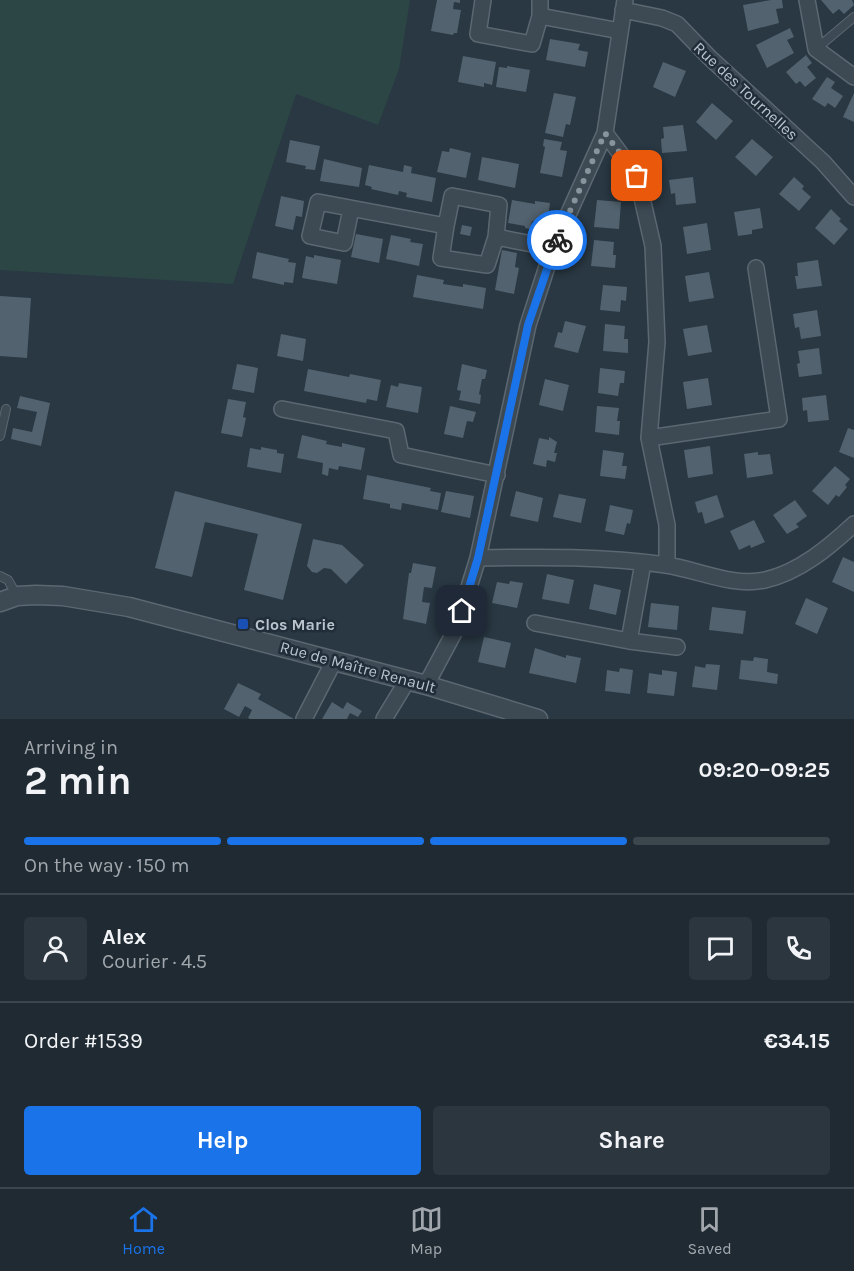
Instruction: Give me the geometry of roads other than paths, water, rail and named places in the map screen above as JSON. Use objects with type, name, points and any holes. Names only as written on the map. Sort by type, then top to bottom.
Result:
[{"type":"street","points":[[483,0],[478,34],[532,44],[540,16],[540,0]]},
{"type":"street","points":[[807,0],[816,49],[854,77]]},
{"type":"street","points":[[426,685],[456,629],[478,558],[528,325],[553,248],[605,133],[624,5]]},
{"type":"street","name":"Rue des Tournelles","points":[[624,5],[677,24],[709,57],[823,162],[854,197]]},
{"type":"street","points":[[540,16],[620,31]]},
{"type":"street","points":[[605,133],[637,176],[653,246],[657,342],[650,438],[667,525],[667,566]]},
{"type":"street","points":[[452,196],[499,205],[496,237],[487,265],[441,258],[452,196]]},
{"type":"street","points":[[351,209],[446,226]]},
{"type":"street","points":[[496,237],[553,248]]},
{"type":"street","points":[[650,438],[778,418],[756,267]]},
{"type":"street","points":[[282,409],[396,431],[401,455],[496,475]]},
{"type":"street","points":[[478,558],[557,557],[643,563],[741,582],[765,580],[786,573],[807,561],[854,524]]},
{"type":"street","points":[[629,641],[643,563]]},
{"type":"street","name":"Rue de Maître Renault","points":[[9,599],[63,596],[129,607],[426,685],[538,719]]},
{"type":"street","points":[[535,623],[629,641],[677,647]]},
{"type":"street","points":[[304,719],[334,662]]},
{"type":"street","points":[[384,719],[407,681]]},
{"type":"lane","points":[[816,49],[854,17]]},
{"type":"lane","points":[[0,436],[6,409]]},
{"type":"lane","points":[[0,576],[8,580],[9,599]]},
{"type":"place","name":"Clos Marie","points":[[243,624]]}]
